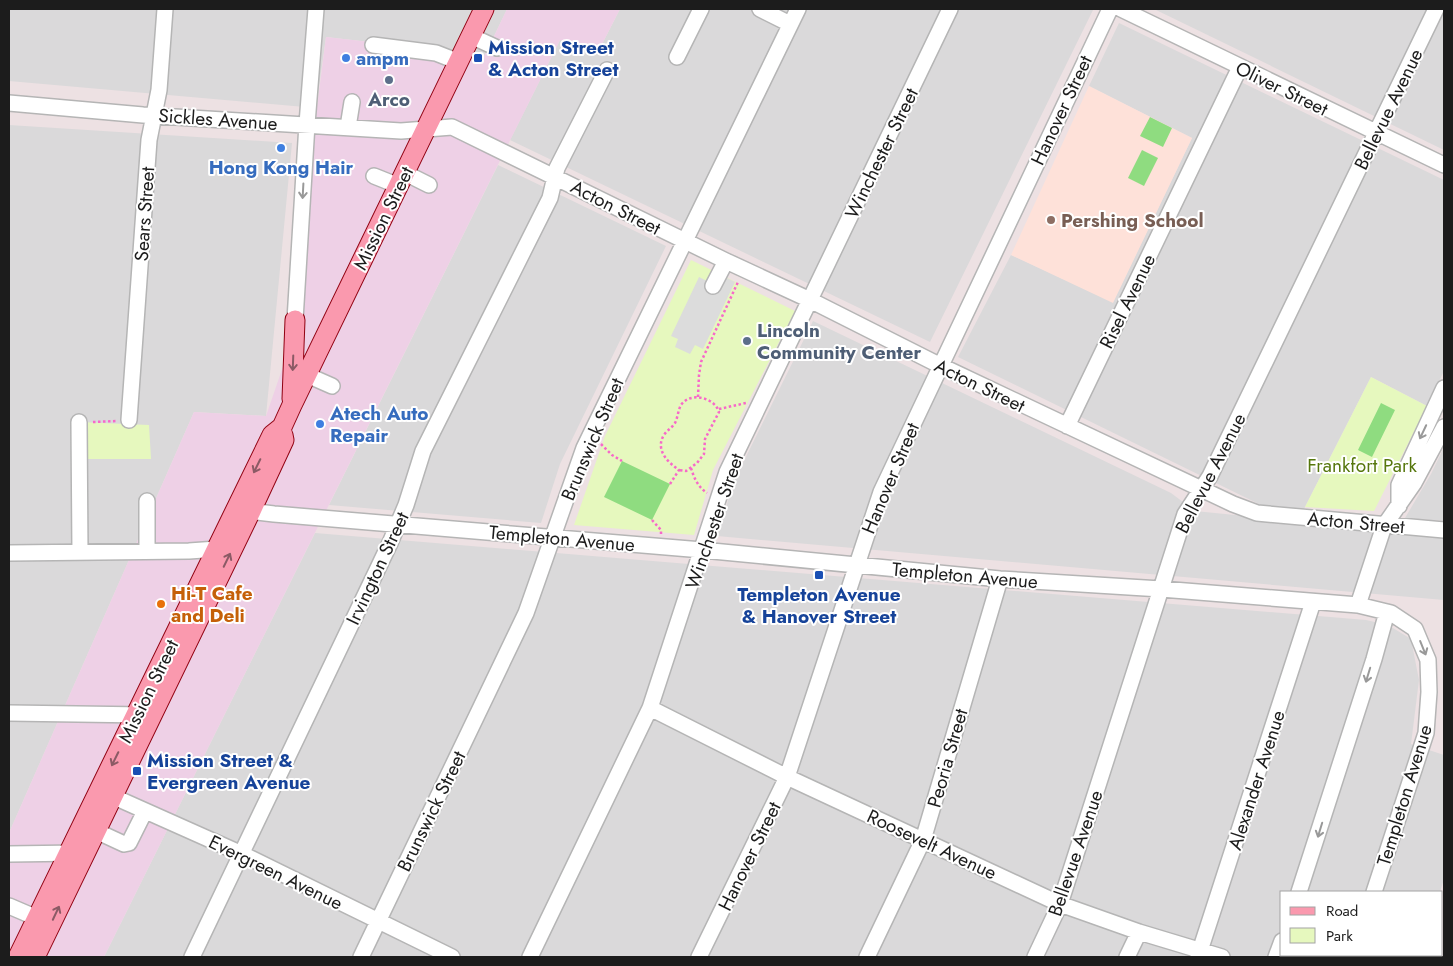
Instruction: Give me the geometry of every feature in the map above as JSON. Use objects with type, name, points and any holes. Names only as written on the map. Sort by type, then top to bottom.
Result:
[{"type":"main road","name":"Mission Street","points":[[18,957],[37,918],[76,853],[107,793],[244,510],[272,435],[282,427],[484,9]]},
{"type":"main road","points":[[295,320],[301,332],[320,348]]},
{"type":"main road","points":[[292,406],[295,320]]},
{"type":"main road","name":"Mission Street","points":[[145,715],[217,549],[244,510]]},
{"type":"main road","name":"Mission Street","points":[[35,957],[76,853],[96,831],[107,793]]},
{"type":"street","name":"Sears Street","points":[[128,420],[149,140],[159,90],[165,9]]},
{"type":"street","points":[[295,320],[316,9]]},
{"type":"street","points":[[677,58],[701,9]]},
{"type":"street","points":[[760,9],[790,24]]},
{"type":"street","name":"Brunswick Street","points":[[361,957],[526,613],[590,435],[798,9]]},
{"type":"street","name":"Winchester Street","points":[[530,957],[650,708],[727,472],[950,9]]},
{"type":"street","name":"Hanover Street","points":[[699,957],[787,777],[881,492],[939,365],[1110,9]]},
{"type":"street","name":"Oliver Street","points":[[1121,9],[1444,165]]},
{"type":"street","name":"Bellevue Avenue","points":[[1035,957],[1060,904],[1185,514],[1210,476],[1436,9]]},
{"type":"street","points":[[471,36],[497,48]]},
{"type":"street","points":[[373,44],[436,53],[459,62]]},
{"type":"street","name":"Risel Avenue","points":[[1067,426],[1240,67]]},
{"type":"street","name":"Irvington Street","points":[[192,957],[398,525],[424,452],[550,198],[557,168],[608,70]]},
{"type":"street","points":[[348,127],[352,102]]},
{"type":"street","name":"Sickles Avenue","points":[[9,103],[155,115],[401,131],[426,128]]},
{"type":"street","name":"Acton Street","points":[[426,128],[452,127],[744,270],[810,300],[939,365],[1200,490],[1257,513],[1444,530]]},
{"type":"street","points":[[374,176],[429,184]]},
{"type":"street","points":[[713,286],[726,261]]},
{"type":"street","points":[[307,375],[332,386]]},
{"type":"street","points":[[1398,506],[1398,485],[1444,388]]},
{"type":"street","points":[[79,422],[80,552]]},
{"type":"street","points":[[1358,605],[1384,526],[1414,483],[1444,427]]},
{"type":"street","points":[[147,501],[147,551]]},
{"type":"street","name":"Templeton Avenue","points":[[244,510],[398,525],[702,550],[1000,579],[1161,589],[1358,605],[1387,612],[1415,628],[1428,660],[1429,692],[1426,733],[1374,891]]},
{"type":"street","points":[[9,553],[217,549]]},
{"type":"street","name":"Peoria Street","points":[[867,957],[923,840],[1000,579]]},
{"type":"street","name":"Alexander Avenue","points":[[1200,954],[1313,602]]},
{"type":"street","points":[[1299,891],[1374,659],[1387,612]]},
{"type":"street","name":"Roosevelt Avenue","points":[[650,708],[787,777],[1060,904],[1200,954],[1222,957]]},
{"type":"street","points":[[9,713],[145,715]]},
{"type":"street","name":"Evergreen Avenue","points":[[107,793],[242,854],[452,957]]},
{"type":"street","points":[[96,831],[124,844],[129,843],[145,811]]},
{"type":"street","points":[[9,854],[76,853]]},
{"type":"street","points":[[9,906],[37,918]]},
{"type":"street","points":[[1127,957],[1139,932]]},
{"type":"path","points":[[698,397],[699,375],[703,357],[744,270]]},
{"type":"path","points":[[698,397],[710,401],[719,409],[718,417],[705,439],[704,454],[697,464],[691,468],[686,471],[679,470],[663,455],[662,441],[675,422],[681,405],[691,398],[698,397]]},
{"type":"path","points":[[719,409],[745,403],[758,408]]},
{"type":"path","points":[[79,422],[128,420]]},
{"type":"path","points":[[590,435],[612,455],[622,461]]},
{"type":"path","points":[[691,468],[694,477],[704,491],[718,499]]},
{"type":"path","points":[[670,484],[679,470]]},
{"type":"path","points":[[652,520],[662,530]]},
{"type":"shaded area","points":[[9,9],[507,9],[485,55],[326,37],[316,108],[9,81]]},
{"type":"shaded area","points":[[507,9],[620,9],[599,50],[560,40],[104,957],[9,957],[9,833],[194,412],[266,416],[301,314],[312,146],[326,37],[485,55]]},
{"type":"shaded area","points":[[620,9],[1093,10],[930,342],[510,140],[560,40],[599,50]]},
{"type":"shaded area","points":[[1154,9],[1444,9],[1444,150]]},
{"type":"shaded area","points":[[1119,23],[1444,180],[1444,371],[1427,406],[1371,377],[1304,509],[1265,507],[958,357],[1011,255],[1113,302],[1192,138],[1089,86]]},
{"type":"shaded area","points":[[1089,86],[1192,138],[1113,303],[1011,255]]},
{"type":"shaded area","points":[[9,125],[292,143],[266,416],[194,412],[9,833]]},
{"type":"shaded area","points":[[498,165],[666,246],[560,464],[541,523],[329,505]]},
{"type":"shaded area","points":[[717,273],[735,282],[703,349],[695,345],[690,354],[675,347],[678,339],[671,336],[699,277],[711,283]]},
{"type":"shaded area","points":[[813,321],[1171,493],[1195,511],[1444,536],[1444,600],[717,536],[734,481]]},
{"type":"shaded area","points":[[1444,447],[1444,521],[1405,518],[1431,474]]},
{"type":"shaded area","points":[[315,533],[1366,620],[1388,625],[1411,639],[1419,680],[1411,744],[1444,755],[1444,879],[1440,891],[1280,891],[1280,956],[1422,957],[104,957]]},
{"type":"green space","points":[[1150,117],[1172,128],[1163,147],[1140,136]]},
{"type":"green space","points":[[1142,150],[1158,158],[1144,186],[1128,178]]},
{"type":"green space","points":[[691,260],[795,311],[713,470],[694,535],[574,525],[605,436]]},
{"type":"green space","name":"Frankfort Park","points":[[1371,377],[1427,406],[1374,511],[1305,507]]},
{"type":"green space","points":[[1381,403],[1395,410],[1372,457],[1358,450]]},
{"type":"green space","points":[[79,422],[149,425],[151,459],[79,459]]},
{"type":"green space","points":[[622,461],[670,484],[652,520],[604,497]]},
{"type":"place","name":"ampm","points":[[346,58]]},
{"type":"place","name":"Mission Street & Acton Street","points":[[478,58]]},
{"type":"place","name":"Arco","points":[[389,80]]},
{"type":"place","name":"Hong Kong Hair","points":[[281,148]]},
{"type":"place","name":"Pershing School","points":[[1051,220]]},
{"type":"place","name":"Lincoln Community Center","points":[[747,341]]},
{"type":"place","name":"Atech Auto Repair","points":[[320,424]]},
{"type":"place","name":"Templeton Avenue & Hanover Street","points":[[819,575]]},
{"type":"place","name":"Hi-T Cafe and Deli","points":[[161,604]]},
{"type":"place","name":"Mission Street & Evergreen Avenue","points":[[137,771]]}]
